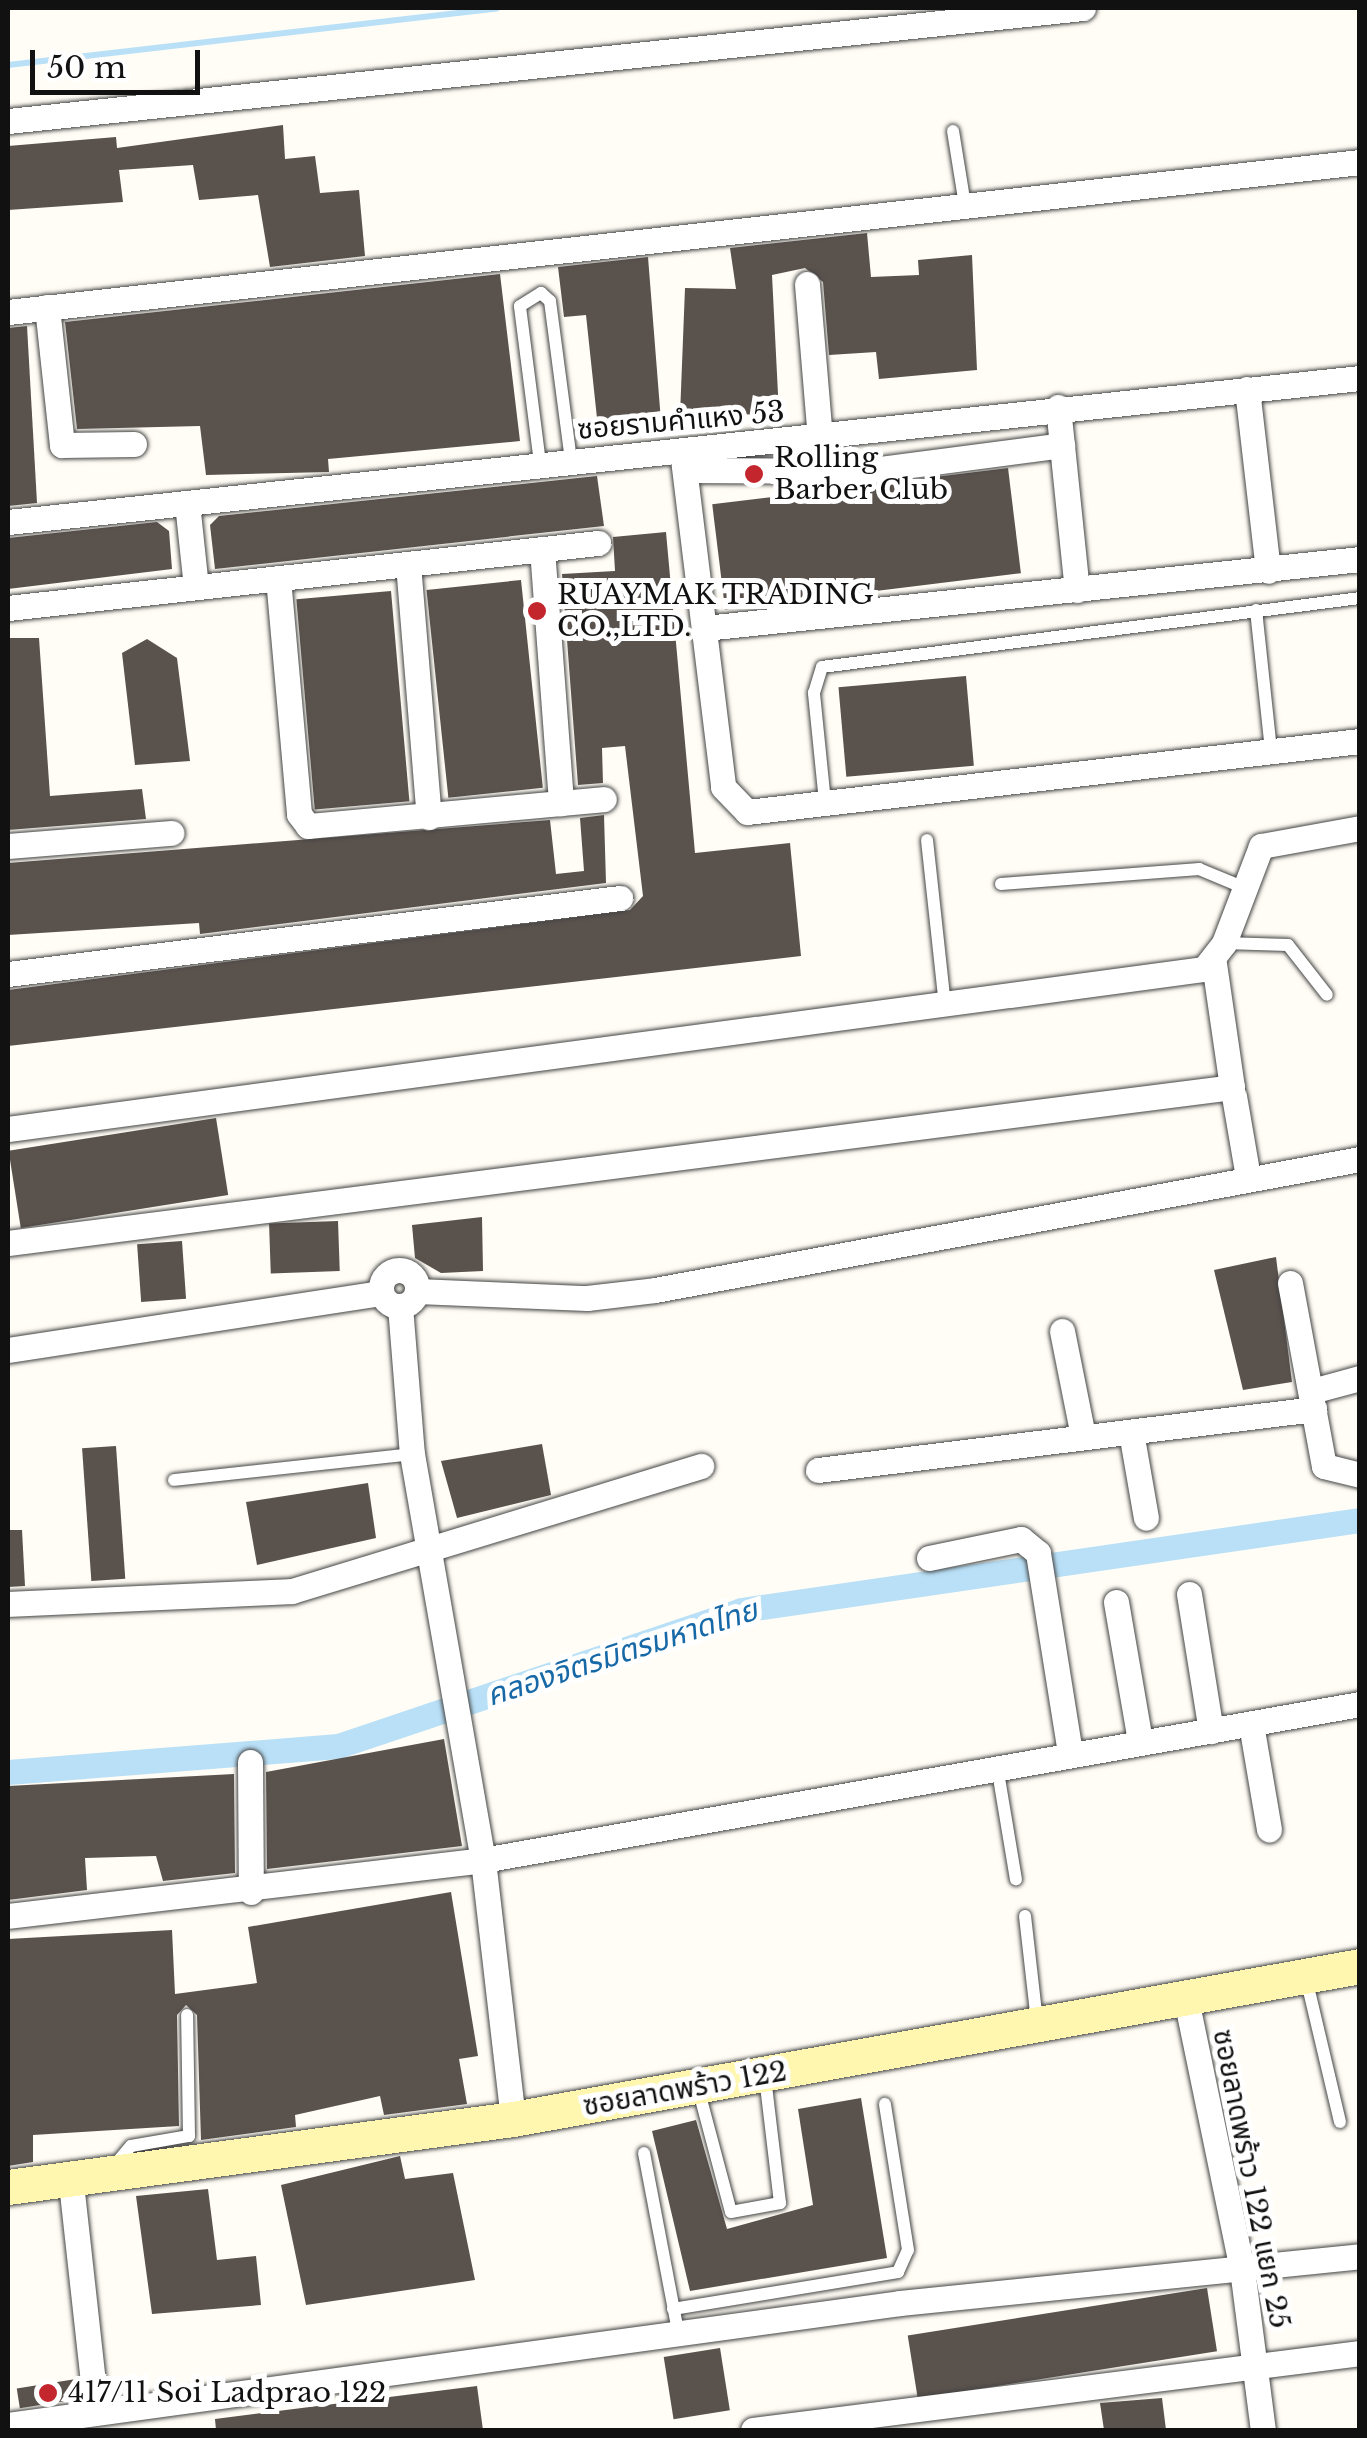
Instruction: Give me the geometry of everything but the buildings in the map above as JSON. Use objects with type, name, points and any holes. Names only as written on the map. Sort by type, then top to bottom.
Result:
[{"type":"street","points":[[8,121],[1083,8]]},
{"type":"street","points":[[8,312],[1360,162]]},
{"type":"street","points":[[807,284],[820,439]]},
{"type":"street","points":[[47,307],[62,445],[134,444]]},
{"type":"street","name":"ซอยรามคำแหง 53","points":[[8,522],[571,460],[684,460],[1058,408],[1360,378]]},
{"type":"street","points":[[1248,388],[1268,571]]},
{"type":"street","points":[[1058,408],[1077,590]]},
{"type":"street","points":[[1062,445],[865,470],[684,460],[729,803],[746,812],[1360,741]]},
{"type":"street","points":[[187,503],[196,587]]},
{"type":"street","points":[[8,608],[598,542]]},
{"type":"street","points":[[542,549],[561,803]]},
{"type":"street","points":[[704,628],[1360,559]]},
{"type":"street","points":[[408,564],[429,817]]},
{"type":"street","points":[[278,578],[298,814],[329,830],[604,799]]},
{"type":"street","points":[[8,1243],[1232,1087],[1219,953],[1240,886],[1276,838],[1360,828]]},
{"type":"street","points":[[8,846],[171,833]]},
{"type":"street","points":[[8,974],[620,898]]},
{"type":"street","points":[[8,1129],[945,1006],[1219,953]]},
{"type":"street","points":[[1234,1096],[1248,1177]]},
{"type":"street","points":[[8,1350],[399,1296],[587,1298],[655,1290],[1248,1177],[1360,1160]]},
{"type":"street","points":[[1290,1283],[1324,1466],[1360,1475]]},
{"type":"street","points":[[399,1296],[412,1454],[448,1696],[482,1860],[513,2119]]},
{"type":"street","points":[[1062,1330],[1082,1431]]},
{"type":"street","points":[[818,1470],[1082,1431],[1131,1432],[1313,1400],[1360,1378]]},
{"type":"street","points":[[1131,1432],[1146,1518]]},
{"type":"street","points":[[8,1604],[292,1590],[700,1466]]},
{"type":"street","points":[[928,1558],[1021,1539],[1038,1552],[1070,1753]]},
{"type":"street","points":[[1189,1594],[1211,1731]]},
{"type":"street","points":[[1116,1602],[1140,1741]]},
{"type":"street","points":[[8,1916],[252,1892],[482,1860],[1360,1704]]},
{"type":"street","points":[[1252,1724],[1269,1830]]},
{"type":"street","points":[[250,1762],[252,1892]]},
{"type":"street","name":"ซอยลาดพร้าว 122","points":[[8,2187],[115,2179],[513,2119],[1038,2030],[1360,1966]]},
{"type":"street","name":"ซอยลาดพร้าว 122 แยก 25","points":[[1186,1999],[1242,2268],[1263,2430]]},
{"type":"street","points":[[71,2182],[95,2399]]},
{"type":"street","points":[[8,2425],[676,2320],[1360,2256]]},
{"type":"street","points":[[753,2430],[1360,2353]]},
{"type":"lane","points":[[953,131],[965,204]]},
{"type":"lane","points":[[540,463],[520,306],[541,293],[550,301],[571,460]]},
{"type":"lane","points":[[825,802],[814,693],[822,667],[1360,598]]},
{"type":"lane","points":[[1256,610],[1272,752]]},
{"type":"lane","points":[[927,840],[945,1006]]},
{"type":"lane","points":[[1000,884],[1199,869],[1240,886]]},
{"type":"lane","points":[[1219,953],[1288,945],[1327,995]]},
{"type":"lane","points":[[174,1480],[412,1454]]},
{"type":"lane","points":[[996,1766],[1016,1880]]},
{"type":"lane","points":[[1024,1916],[1038,2030]]},
{"type":"lane","points":[[1306,1976],[1340,2122]]},
{"type":"lane","points":[[115,2179],[120,2151],[189,2136],[187,2016]]},
{"type":"lane","points":[[698,2086],[731,2212],[780,2203],[764,2074]]},
{"type":"lane","points":[[644,2154],[676,2320],[898,2272],[908,2250],[885,2104]]},
{"type":"waterway","points":[[8,65],[497,8]]},
{"type":"waterway","name":"คลองจิตรมิตรมหาดไทย","points":[[8,1772],[338,1746],[741,1610],[1360,1520]]},
{"type":"place","name":"Rolling Barber Club","points":[[754,474]]},
{"type":"place","name":"RUAYMAK TRADING CO.,LTD.","points":[[537,611]]},
{"type":"place","name":"417/11 Soi Ladprao 122","points":[[48,2393]]}]
